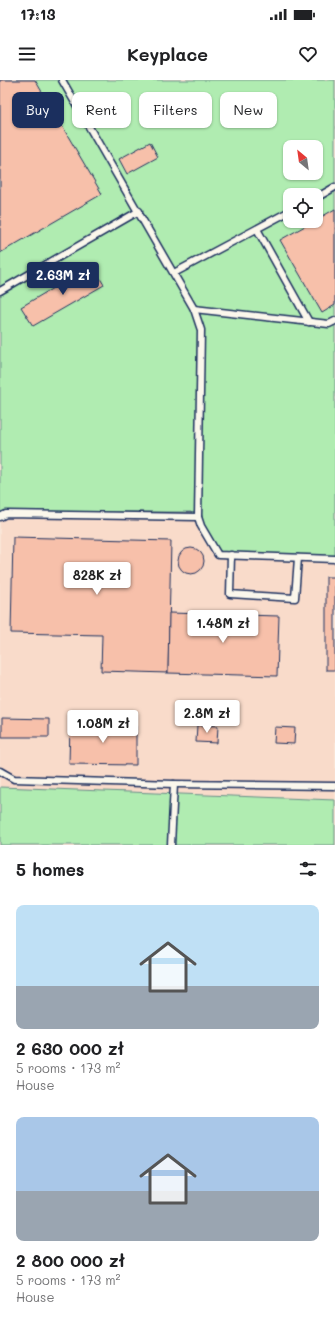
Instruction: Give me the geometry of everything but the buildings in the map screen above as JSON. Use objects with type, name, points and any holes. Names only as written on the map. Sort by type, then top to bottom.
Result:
[{"type":"lane","points":[[62,80],[174,273],[194,309],[201,330],[198,517],[201,526],[218,555],[335,559]]},
{"type":"lane","points":[[323,194],[335,187]]},
{"type":"lane","points":[[0,291],[139,211]]},
{"type":"lane","points":[[174,273],[283,215]]},
{"type":"lane","points":[[257,229],[308,322]]},
{"type":"lane","points":[[194,309],[329,324],[335,328]]},
{"type":"lane","points":[[329,324],[335,321]]},
{"type":"lane","points":[[0,517],[6,514],[198,517]]},
{"type":"lane","points":[[230,555],[230,594],[295,598],[298,558]]},
{"type":"lane","points":[[0,771],[14,779],[174,784],[335,786]]},
{"type":"lane","points":[[172,845],[174,784]]},
{"type":"shaded area","points":[[0,80],[335,80],[335,845],[0,845]]},
{"type":"green space","points":[[0,80],[335,80],[335,556],[222,553],[191,512],[0,512]]},
{"type":"green space","points":[[0,787],[335,800],[335,845],[0,845]]}]
